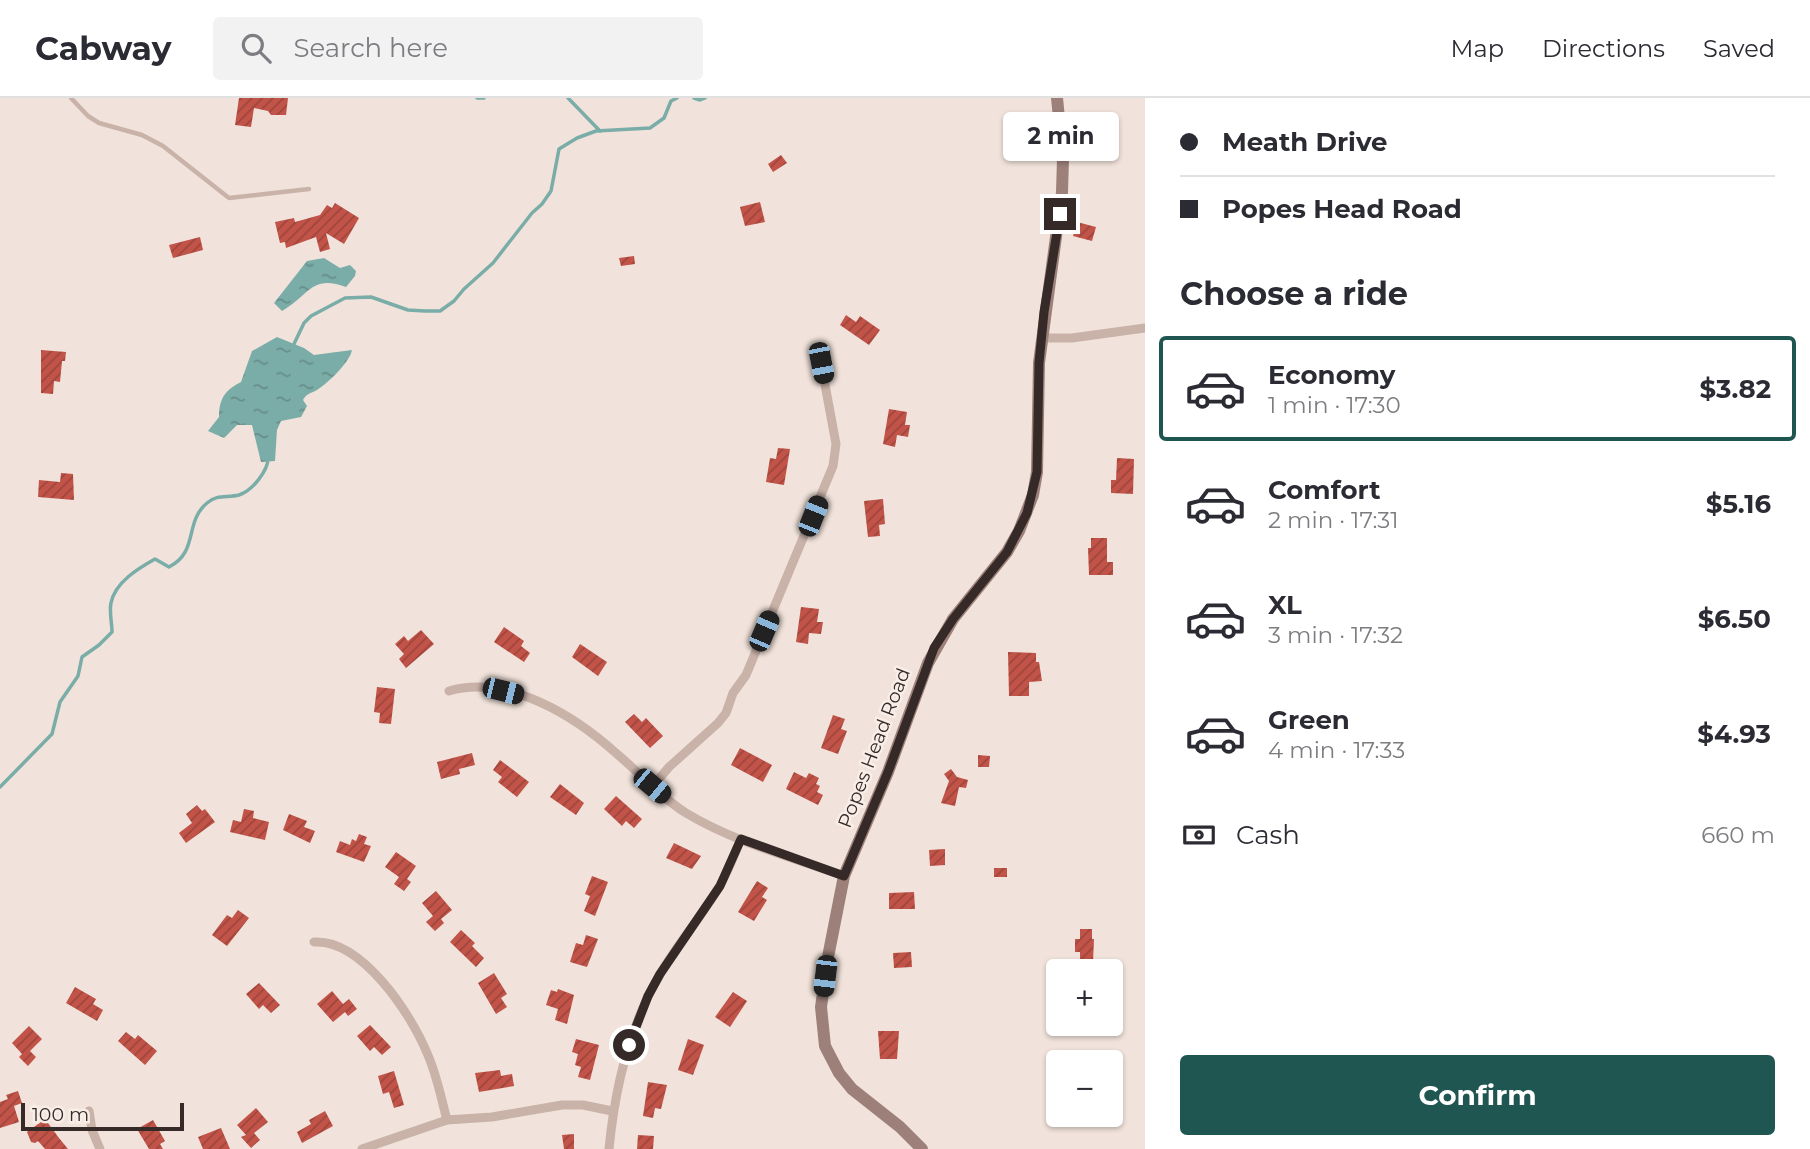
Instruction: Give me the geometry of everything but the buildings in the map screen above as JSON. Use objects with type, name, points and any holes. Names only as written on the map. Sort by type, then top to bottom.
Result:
[{"type":"street","name":"Popes Head Road","points":[[922,1149],[900,1127],[852,1089],[834,1067],[825,1046],[821,1007],[844,876],[888,772],[934,648],[953,619],[1007,552],[1027,513],[1037,472],[1039,363],[1062,192],[1063,159],[1058,98]]},
{"type":"street","points":[[1042,338],[1072,338],[1145,328]]},
{"type":"street","points":[[652,786],[726,713],[733,693],[746,675],[833,466],[836,444],[821,363]]},
{"type":"street","points":[[449,691],[474,686],[487,687],[520,695],[550,708],[596,735],[652,786],[688,814],[741,839],[844,876]]},
{"type":"street","points":[[609,1149],[612,1111],[629,1045],[648,996],[675,949],[720,886],[741,839]]},
{"type":"street","points":[[314,942],[334,944],[349,953],[375,975],[399,1003],[415,1027],[428,1055],[447,1120]]},
{"type":"street","points":[[362,1149],[447,1120],[492,1117],[562,1105],[583,1105],[612,1111]]},
{"type":"street","points":[[89,1111],[92,1130],[100,1149]]},
{"type":"lane","points":[[71,98],[99,124],[142,135],[163,146],[229,198],[309,189]]},
{"type":"water","points":[[324,258],[340,268],[350,265],[356,271],[355,276],[346,287],[325,283],[317,285],[282,311],[274,303],[307,261]]},
{"type":"water","points":[[277,337],[314,355],[352,350],[343,366],[322,387],[304,398],[307,406],[301,417],[281,421],[277,430],[275,461],[261,462],[252,425],[237,425],[224,438],[208,431],[219,417],[224,396],[241,382],[252,351]]},
{"type":"waterway","points":[[477,98],[484,98]]},
{"type":"waterway","points":[[568,98],[600,131]]},
{"type":"waterway","points":[[293,346],[304,323],[311,316],[345,298],[371,297],[408,310],[440,311],[493,263],[542,204],[551,191],[559,149],[596,131],[650,128],[664,118],[671,101],[677,98]]},
{"type":"waterway","points":[[694,98],[705,98]]},
{"type":"waterway","points":[[0,787],[52,734],[60,702],[78,676],[82,657],[112,632],[110,606],[113,595],[122,582],[155,559],[169,567],[178,561],[188,545],[200,511],[215,498],[244,493],[263,474],[268,457]]},
{"type":"route","points":[[629,1045],[648,996],[688,930],[720,886],[741,839],[844,876],[888,772],[934,648],[953,619],[1007,552],[1020,531],[1033,495],[1037,472],[1039,363],[1044,312],[1060,214]]}]
